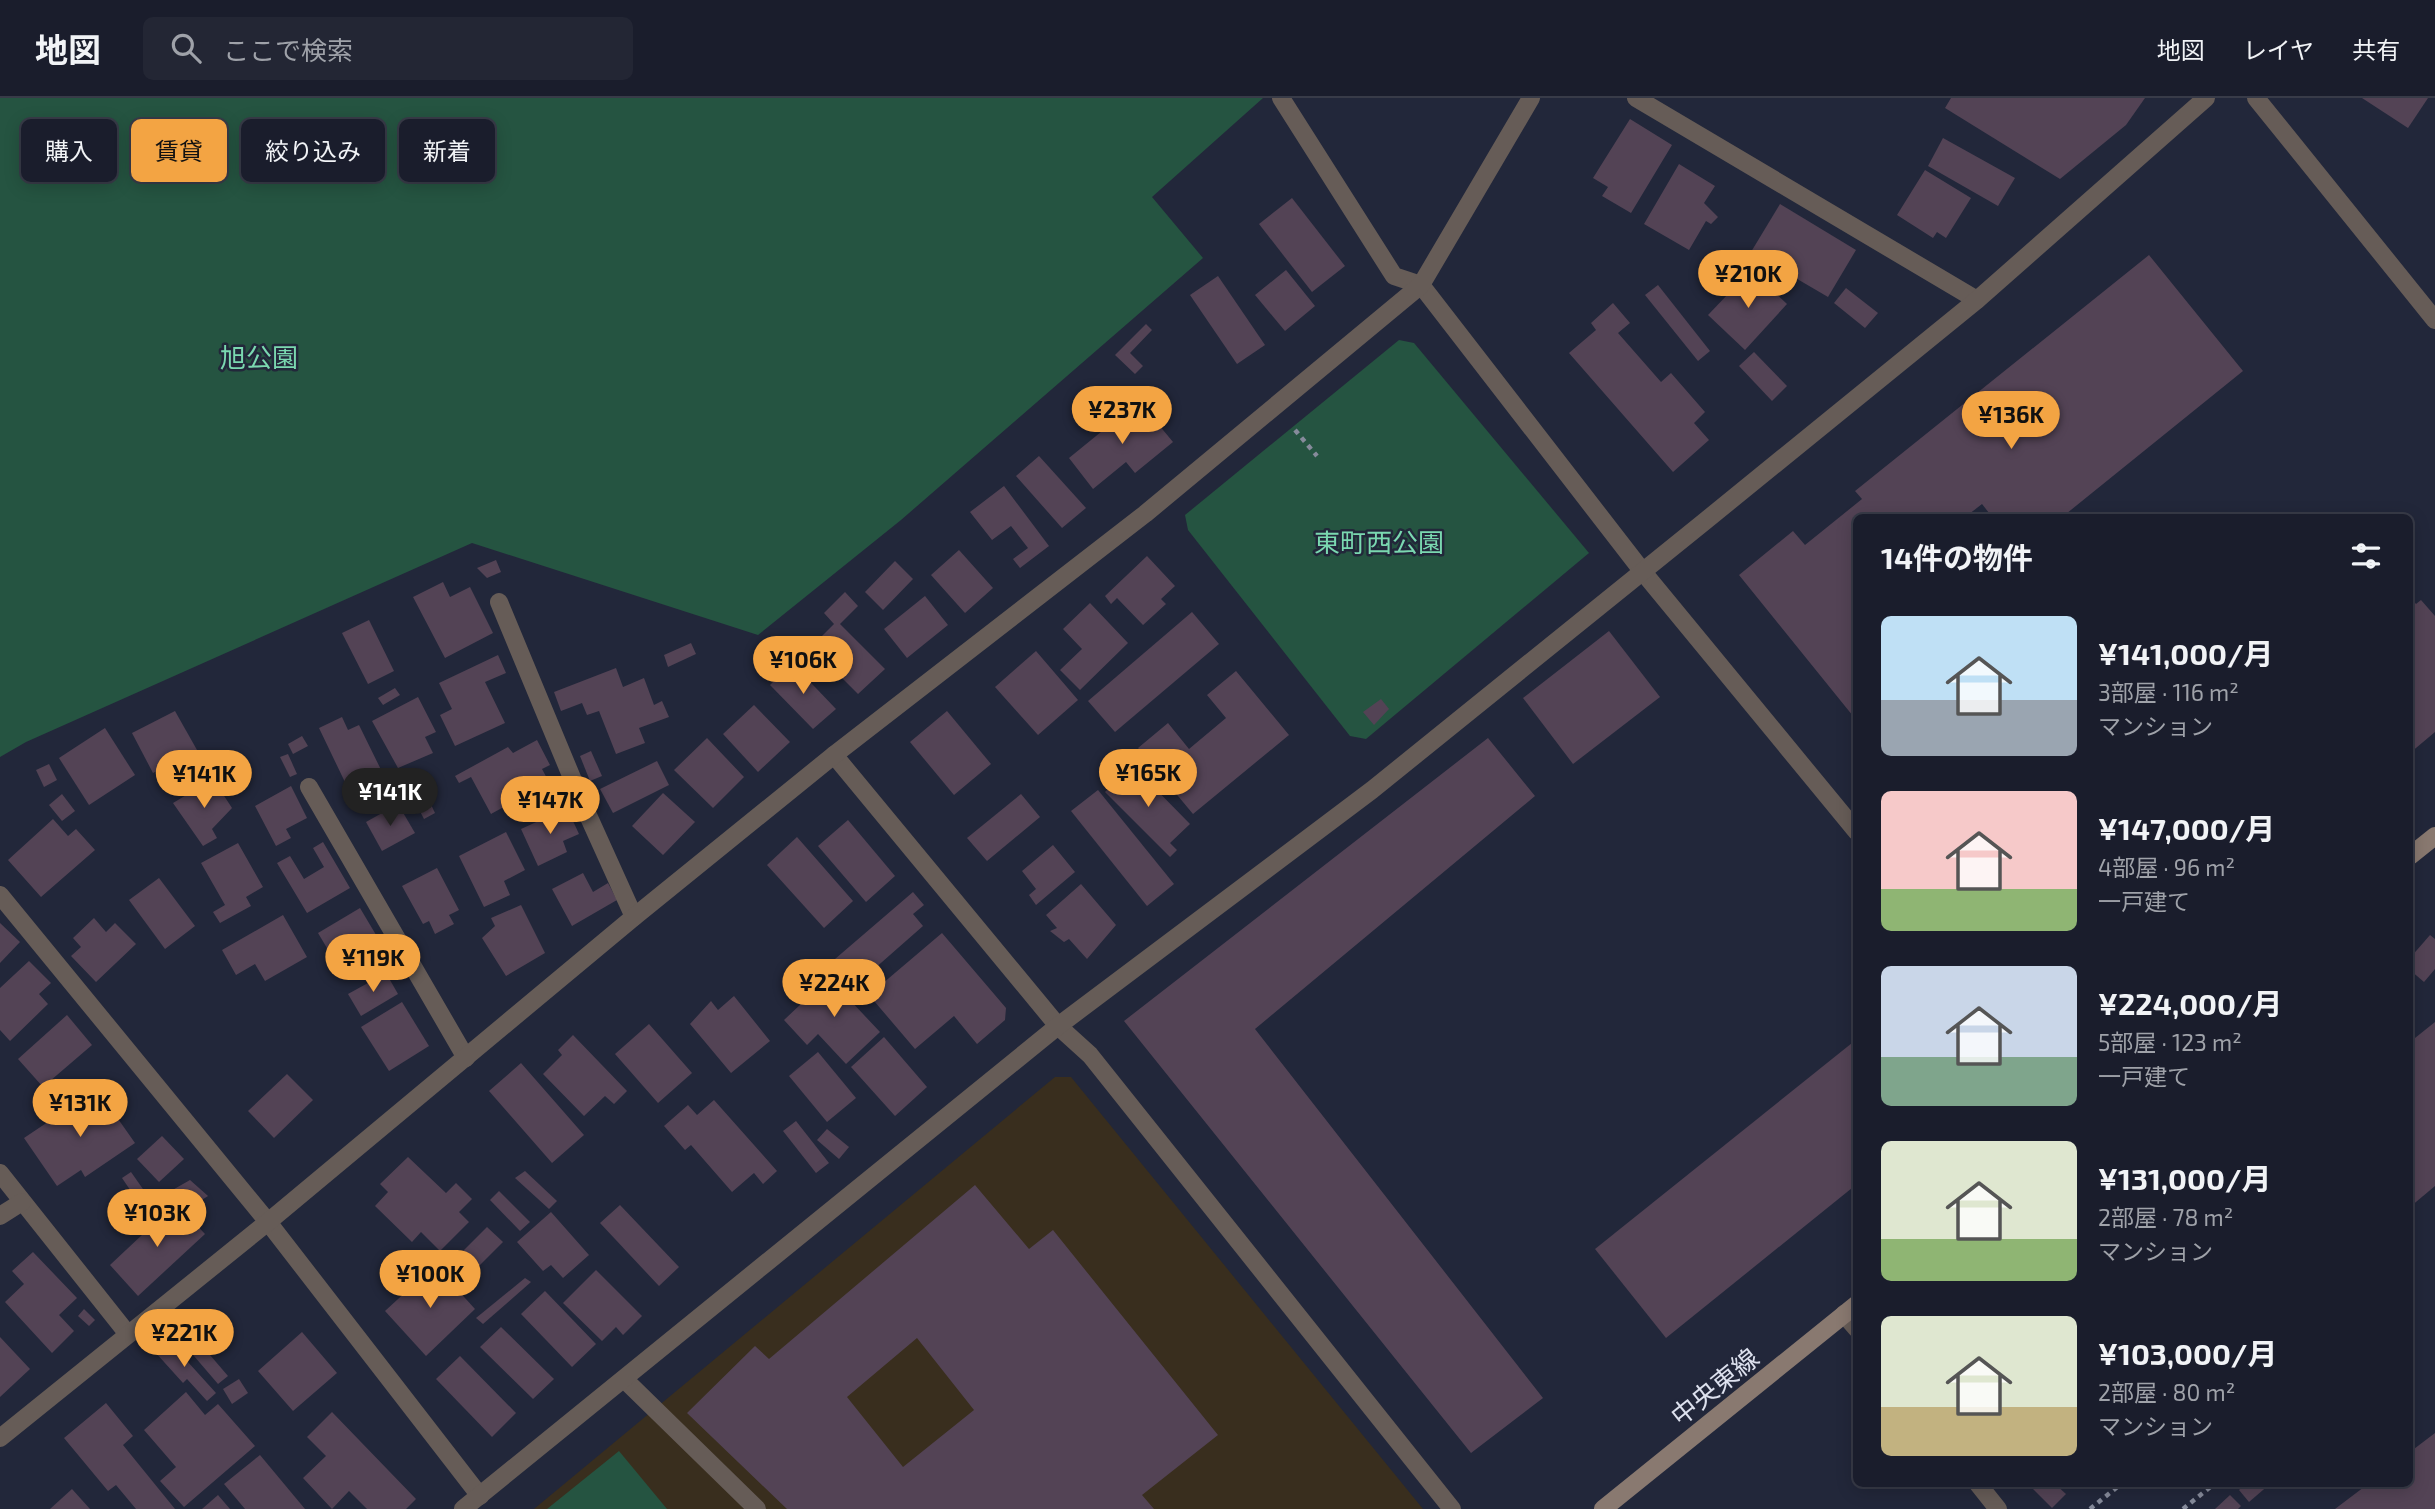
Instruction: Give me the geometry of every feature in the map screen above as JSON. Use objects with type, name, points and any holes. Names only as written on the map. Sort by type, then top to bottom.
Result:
[{"type":"main road","points":[[2413,854],[2435,836]]},
{"type":"main road","name":"中央東線","points":[[1604,1509],[1851,1309]]},
{"type":"street","points":[[1281,98],[1394,276],[1421,285],[1643,572],[1853,827]]},
{"type":"street","points":[[0,1438],[268,1222],[834,755],[1145,514],[1421,285],[1531,98]]},
{"type":"street","points":[[1636,98],[1977,300]]},
{"type":"street","points":[[463,1509],[1058,1026],[1372,790],[1643,572],[1977,300],[2206,98]]},
{"type":"street","points":[[2256,98],[2435,320]]},
{"type":"street","points":[[499,601],[582,802],[635,917]]},
{"type":"street","points":[[834,755],[1058,1026],[1090,1055],[1452,1509]]},
{"type":"street","points":[[309,787],[466,1058]]},
{"type":"street","points":[[0,895],[268,1222],[480,1496]]},
{"type":"street","points":[[0,1173],[127,1333]]},
{"type":"street","points":[[0,1216],[22,1202]]},
{"type":"street","points":[[624,1379],[757,1509]]},
{"type":"street","points":[[1980,1487],[1998,1509]]},
{"type":"path","points":[[1292,426],[1317,456]]},
{"type":"path","points":[[2090,1509],[2117,1487]]},
{"type":"path","points":[[2183,1509],[2210,1487]]},
{"type":"shaded area","points":[[1055,1077],[1071,1077],[1423,1509],[534,1509]]},
{"type":"green space","name":"旭公園","points":[[0,98],[1263,98],[1152,197],[1203,258],[901,520],[758,635],[472,543],[26,742],[0,757]]},
{"type":"green space","name":"東町西公園","points":[[1399,340],[1414,343],[1589,553],[1366,739],[1350,736],[1188,530],[1185,515]]},
{"type":"green space","points":[[619,1451],[667,1509],[547,1509]]},
{"type":"building","points":[[1951,98],[2145,98],[2126,125],[2060,179],[1945,108]]},
{"type":"building","points":[[2362,98],[2428,98],[2408,128]]},
{"type":"building","points":[[1630,119],[1672,145],[1631,213],[1602,196],[1608,187],[1593,178]]},
{"type":"building","points":[[1943,138],[2015,178],[1998,206],[1928,166]]},
{"type":"building","points":[[1679,164],[1715,186],[1704,203],[1718,217],[1711,224],[1706,221],[1689,250],[1644,224]]},
{"type":"building","points":[[1925,170],[1971,198],[1946,238],[1937,232],[1933,238],[1897,215]]},
{"type":"building","points":[[1292,198],[1345,266],[1312,292],[1259,224]]},
{"type":"building","points":[[1780,204],[1856,250],[1828,297],[1751,252]]},
{"type":"building","points":[[2149,255],[2243,371],[2066,514],[1990,514],[1982,504],[1969,514],[1853,514],[1853,716],[1739,575],[1793,531],[1805,545],[1862,499],[1855,491]]},
{"type":"building","points":[[1286,270],[1315,306],[1285,331],[1255,295]]},
{"type":"building","points":[[1751,270],[1787,304],[1745,350],[1708,315]]},
{"type":"building","points":[[1218,276],[1265,345],[1237,364],[1190,295]]},
{"type":"building","points":[[1658,285],[1710,351],[1698,361],[1645,295]]},
{"type":"building","points":[[1846,288],[1878,313],[1865,328],[1834,303]]},
{"type":"building","points":[[1613,303],[1630,323],[1618,333],[1661,382],[1671,373],[1705,412],[1694,423],[1709,440],[1673,472],[1569,353],[1596,330],[1591,323]]},
{"type":"building","points":[[1146,324],[1152,330],[1130,353],[1143,366],[1135,374],[1115,355]]},
{"type":"building","points":[[1754,352],[1787,386],[1772,401],[1739,366]]},
{"type":"building","points":[[1139,401],[1173,442],[1135,473],[1126,462],[1093,489],[1069,458]]},
{"type":"building","points":[[1039,456],[1086,508],[1062,528],[1016,476]]},
{"type":"building","points":[[1004,486],[1049,546],[1020,568],[1013,559],[1028,548],[1011,526],[992,540],[970,512]]},
{"type":"building","points":[[959,550],[993,588],[965,613],[931,575]]},
{"type":"building","points":[[1147,556],[1175,586],[1161,599],[1166,604],[1143,625],[1117,598],[1111,604],[1105,596]]},
{"type":"building","points":[[496,560],[501,572],[487,578],[477,568]]},
{"type":"building","points":[[895,561],[913,579],[883,610],[865,592]]},
{"type":"building","points":[[443,582],[450,597],[470,587],[493,633],[445,658],[413,597]]},
{"type":"building","points":[[845,592],[858,606],[840,624],[885,669],[858,694],[811,647],[834,624],[824,613]]},
{"type":"building","points":[[925,596],[948,625],[907,658],[884,629]]},
{"type":"building","points":[[2413,600],[2416,604],[2421,600],[2435,616],[2435,732],[2413,750]]},
{"type":"building","points":[[1090,603],[1128,643],[1080,690],[1060,670],[1082,649],[1063,629]]},
{"type":"building","points":[[1192,612],[1219,644],[1115,732],[1088,701]]},
{"type":"building","points":[[369,620],[394,671],[368,684],[342,633]]},
{"type":"building","points":[[1609,631],[1660,697],[1573,764],[1523,698]]},
{"type":"building","points":[[691,643],[696,654],[668,667],[664,655]]},
{"type":"building","points":[[1036,651],[1078,700],[1038,735],[995,687]]},
{"type":"building","points":[[498,655],[506,673],[485,682],[505,723],[455,746],[440,715],[452,709],[439,683]]},
{"type":"building","points":[[792,663],[836,709],[813,729],[770,685]]},
{"type":"building","points":[[616,668],[623,687],[644,678],[654,705],[662,701],[669,717],[639,728],[645,743],[616,754],[599,711],[587,715],[582,703],[561,711],[554,692]]},
{"type":"building","points":[[1236,671],[1289,735],[1193,814],[1138,748],[1168,723],[1189,749],[1226,718],[1207,695]]},
{"type":"building","points":[[395,688],[400,695],[383,705],[378,698]]},
{"type":"building","points":[[418,697],[436,732],[425,737],[433,753],[398,768],[372,721]]},
{"type":"building","points":[[1381,699],[1389,709],[1374,725],[1363,712]]},
{"type":"building","points":[[754,705],[790,742],[758,772],[723,734]]},
{"type":"building","points":[[175,711],[197,750],[153,773],[132,733]]},
{"type":"building","points":[[947,711],[991,764],[954,795],[910,742]]},
{"type":"building","points":[[342,717],[348,730],[359,725],[389,786],[355,803],[319,728]]},
{"type":"building","points":[[105,728],[135,775],[89,805],[59,758]]},
{"type":"building","points":[[302,736],[308,746],[293,754],[288,744]]},
{"type":"building","points":[[707,738],[744,777],[713,808],[674,770]]},
{"type":"building","points":[[1488,738],[1535,796],[1255,1029],[1543,1398],[1471,1453],[1124,1021]]},
{"type":"building","points":[[537,740],[550,765],[542,769],[549,782],[491,814],[471,777],[459,783],[455,776],[508,747],[513,753]]},
{"type":"building","points":[[591,751],[602,776],[590,781],[580,756]]},
{"type":"building","points":[[288,754],[297,774],[290,777],[280,757]]},
{"type":"building","points":[[657,761],[669,785],[613,813],[600,789]]},
{"type":"building","points":[[49,764],[57,780],[44,787],[36,770]]},
{"type":"building","points":[[1132,765],[1190,824],[1170,843],[1177,850],[1170,857],[1105,792]]},
{"type":"building","points":[[213,779],[232,808],[212,829],[217,838],[203,846],[173,803]]},
{"type":"building","points":[[291,786],[307,818],[286,829],[291,838],[276,846],[255,806]]},
{"type":"building","points":[[424,790],[435,813],[424,819],[412,796]]},
{"type":"building","points":[[1098,790],[1174,884],[1147,906],[1071,811]]},
{"type":"building","points":[[663,793],[695,822],[663,855],[632,826]]},
{"type":"building","points":[[62,794],[75,811],[62,821],[49,805]]},
{"type":"building","points":[[1021,794],[1040,817],[987,861],[967,838]]},
{"type":"building","points":[[398,804],[415,833],[382,851],[366,822]]},
{"type":"building","points":[[567,808],[579,834],[563,841],[567,852],[538,866],[521,829]]},
{"type":"building","points":[[53,819],[68,836],[76,829],[95,850],[41,897],[8,860]]},
{"type":"building","points":[[848,820],[895,876],[866,902],[818,846]]},
{"type":"building","points":[[506,832],[525,870],[504,881],[510,895],[484,907],[459,856]]},
{"type":"building","points":[[797,837],[853,901],[824,928],[767,865]]},
{"type":"building","points":[[323,842],[350,888],[307,913],[277,863],[290,856],[304,879],[324,867],[313,848]]},
{"type":"building","points":[[238,843],[263,887],[246,897],[251,906],[220,923],[213,912],[225,905],[201,863]]},
{"type":"building","points":[[1053,845],[1075,872],[1036,905],[1029,895],[1036,889],[1022,871]]},
{"type":"building","points":[[437,868],[459,910],[449,915],[454,924],[435,934],[429,921],[423,924],[402,886]]},
{"type":"building","points":[[583,873],[593,892],[608,883],[617,900],[572,926],[552,889]]},
{"type":"building","points":[[159,878],[195,926],[165,949],[129,900]]},
{"type":"building","points":[[1081,884],[1116,925],[1087,959],[1069,939],[1064,942],[1050,931],[1057,928],[1046,915]]},
{"type":"building","points":[[913,892],[924,905],[913,914],[923,926],[857,984],[835,959]]},
{"type":"building","points":[[521,905],[545,953],[506,976],[482,938],[495,926],[491,918]]},
{"type":"building","points":[[360,908],[385,950],[343,975],[318,933]]},
{"type":"building","points":[[283,915],[307,957],[265,981],[255,964],[236,975],[222,950]]},
{"type":"building","points":[[94,918],[106,932],[115,923],[136,944],[96,982],[71,956],[81,947],[73,938]]},
{"type":"building","points":[[0,923],[20,942],[0,963]]},
{"type":"building","points":[[942,933],[1006,1008],[1005,1020],[977,1044],[954,1016],[915,1049],[869,995]]},
{"type":"building","points":[[2430,935],[2435,939],[2435,969],[2424,982],[2413,973],[2413,955]]},
{"type":"building","points":[[29,961],[51,983],[39,994],[48,1004],[10,1041],[0,1030],[0,988]]},
{"type":"building","points":[[838,969],[857,989],[848,998],[880,1032],[846,1064],[818,1034],[807,1045],[784,1020]]},
{"type":"building","points":[[386,973],[398,994],[361,1016],[348,994]]},
{"type":"building","points":[[734,996],[770,1041],[731,1073],[690,1024],[711,1001],[718,1010]]},
{"type":"building","points":[[402,1002],[429,1046],[389,1071],[361,1027]]},
{"type":"building","points":[[67,1015],[92,1045],[43,1087],[18,1059]]},
{"type":"building","points":[[2435,1022],[2435,1186],[2413,1204],[2413,1040]]},
{"type":"building","points":[[649,1024],[692,1073],[658,1103],[615,1054]]},
{"type":"building","points":[[573,1035],[627,1091],[614,1104],[605,1096],[584,1116],[543,1074],[562,1055],[558,1050]]},
{"type":"building","points":[[884,1037],[927,1087],[895,1116],[851,1067]]},
{"type":"building","points":[[1853,1042],[1853,1187],[1666,1338],[1595,1249]]},
{"type":"building","points":[[818,1052],[856,1098],[827,1122],[789,1076]]},
{"type":"building","points":[[521,1063],[584,1135],[552,1163],[489,1091]]},
{"type":"building","points":[[287,1074],[313,1100],[274,1138],[248,1111]]},
{"type":"building","points":[[97,1089],[135,1143],[85,1177],[81,1170],[57,1186],[24,1138]]},
{"type":"building","points":[[714,1100],[777,1171],[763,1184],[754,1173],[732,1192],[691,1145],[685,1150],[664,1126],[688,1105],[697,1115]]},
{"type":"building","points":[[796,1121],[829,1163],[816,1173],[783,1131]]},
{"type":"building","points":[[827,1129],[849,1147],[839,1159],[817,1140]]},
{"type":"building","points":[[162,1136],[184,1159],[159,1182],[137,1159]]},
{"type":"building","points":[[408,1157],[446,1193],[456,1183],[472,1199],[459,1212],[469,1222],[440,1251],[421,1232],[412,1242],[375,1206],[388,1192],[380,1184]]},
{"type":"building","points":[[525,1171],[557,1201],[549,1209],[515,1178]]},
{"type":"building","points":[[131,1172],[150,1199],[141,1206],[122,1178]]},
{"type":"building","points":[[190,1180],[208,1196],[186,1210],[169,1192]]},
{"type":"building","points":[[975,1185],[1029,1249],[1053,1230],[1218,1435],[1142,1495],[1154,1509],[787,1509],[687,1413],[755,1346],[769,1359]],"holes":[[[917,1338],[974,1410],[903,1467],[847,1397]]]},
{"type":"building","points":[[499,1191],[530,1222],[520,1231],[490,1200]]},
{"type":"building","points":[[176,1203],[205,1234],[138,1296],[110,1265]]},
{"type":"building","points":[[620,1205],[679,1267],[659,1286],[600,1223]]},
{"type":"building","points":[[551,1212],[589,1255],[563,1278],[551,1265],[543,1271],[517,1242]]},
{"type":"building","points":[[487,1227],[503,1242],[466,1279],[451,1263]]},
{"type":"building","points":[[33,1252],[77,1298],[59,1315],[74,1331],[52,1353],[5,1302],[24,1284],[12,1271]]},
{"type":"building","points":[[435,1265],[475,1309],[426,1356],[385,1311]]},
{"type":"building","points":[[596,1270],[642,1316],[623,1335],[616,1327],[602,1341],[563,1303]]},
{"type":"building","points":[[525,1278],[531,1282],[483,1324],[476,1318]]},
{"type":"building","points":[[545,1291],[596,1344],[572,1367],[521,1314]]},
{"type":"building","points":[[84,1309],[95,1320],[89,1326],[78,1316]]},
{"type":"building","points":[[501,1327],[554,1379],[533,1399],[480,1347]]},
{"type":"building","points":[[302,1332],[337,1373],[293,1411],[258,1371]]},
{"type":"building","points":[[0,1337],[30,1369],[0,1397]]},
{"type":"building","points":[[168,1340],[216,1393],[207,1401],[187,1379],[183,1383],[155,1352]]},
{"type":"building","points":[[198,1341],[228,1376],[218,1384],[188,1349]]},
{"type":"building","points":[[460,1356],[516,1413],[492,1437],[436,1379]]},
{"type":"building","points":[[239,1379],[248,1393],[232,1404],[223,1389]]},
{"type":"building","points":[[186,1392],[205,1415],[218,1404],[255,1446],[184,1507],[160,1481],[176,1467],[144,1430]]},
{"type":"building","points":[[106,1403],[133,1436],[123,1445],[175,1509],[136,1509],[116,1485],[108,1491],[64,1438]]},
{"type":"building","points":[[332,1412],[416,1499],[406,1509],[367,1509],[349,1491],[332,1509],[303,1478],[326,1456],[307,1437]]},
{"type":"building","points":[[2435,1433],[2435,1509],[2335,1509],[2364,1487],[2413,1487],[2413,1450]]},
{"type":"building","points":[[260,1455],[305,1509],[245,1509],[224,1484]]},
{"type":"building","points":[[2031,1487],[2058,1487],[2066,1494],[2052,1508]]},
{"type":"building","points":[[2242,1487],[2266,1487],[2249,1502],[2239,1490]]},
{"type":"building","points":[[72,1489],[90,1509],[50,1509]]},
{"type":"building","points":[[218,1495],[230,1509],[202,1509]]},
{"type":"building","points":[[2230,1495],[2241,1506],[2238,1509],[2215,1509]]}]
